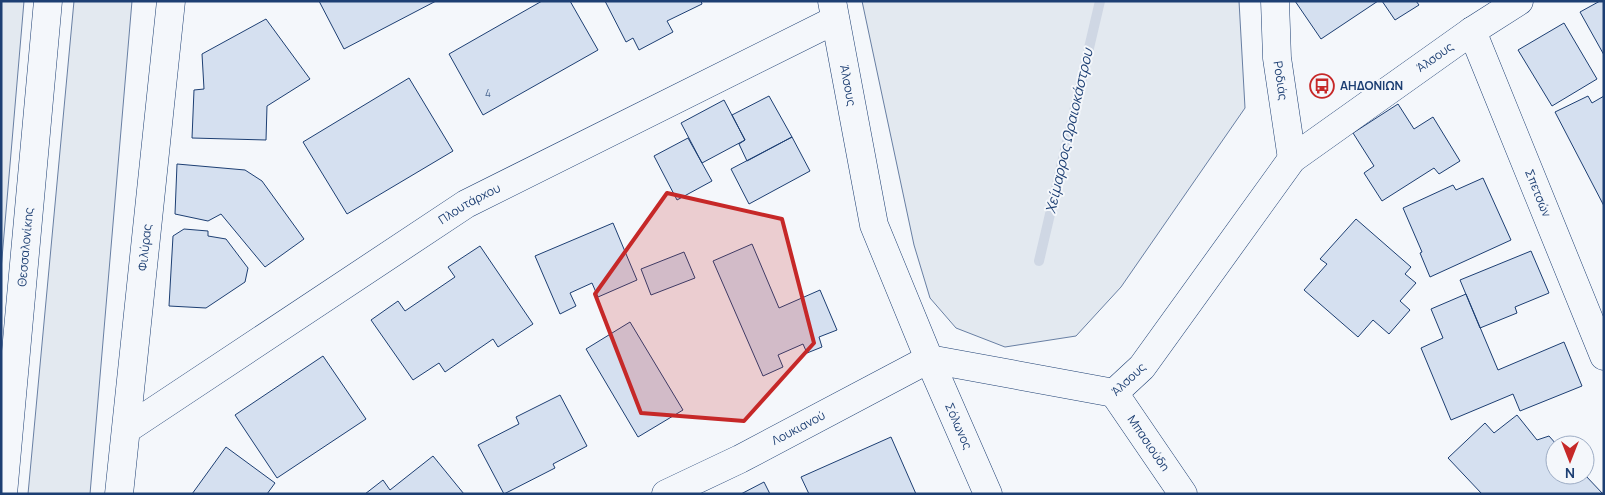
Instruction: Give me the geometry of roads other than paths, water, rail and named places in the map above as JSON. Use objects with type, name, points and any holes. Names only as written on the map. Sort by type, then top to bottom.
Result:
[{"type":"street","name":"Θεσσαλονίκης","points":[[3,494],[6,424],[48,1]]},
{"type":"street","name":"Φιλύρας","points":[[119,494],[171,1]]},
{"type":"street","name":"Ροδιάς","points":[[1275,1],[1277,58],[1292,159]]},
{"type":"street","name":"Άλσους","points":[[834,11],[874,225],[929,359],[1114,392],[1142,367],[1292,159],[1472,31],[1520,1]]},
{"type":"street","name":"Πλουτάρχου","points":[[127,429],[466,204],[834,11]]},
{"type":"street","name":"Σπετσών","points":[[1472,31],[1604,356]]},
{"type":"street","name":"Λουκιανού","points":[[666,494],[749,454],[929,359]]},
{"type":"street","name":"Σόλωνος","points":[[929,359],[988,494]]},
{"type":"street","name":"Μπασιούδη","points":[[1114,392],[1182,494]]},
{"type":"waterway","name":"Χείμαρρος Ωραιοκάστρου","points":[[1039,261],[1100,1]]},
{"type":"place","name":"ΑΗΔΟΝΙΩΝ","points":[[1322,86]]}]
